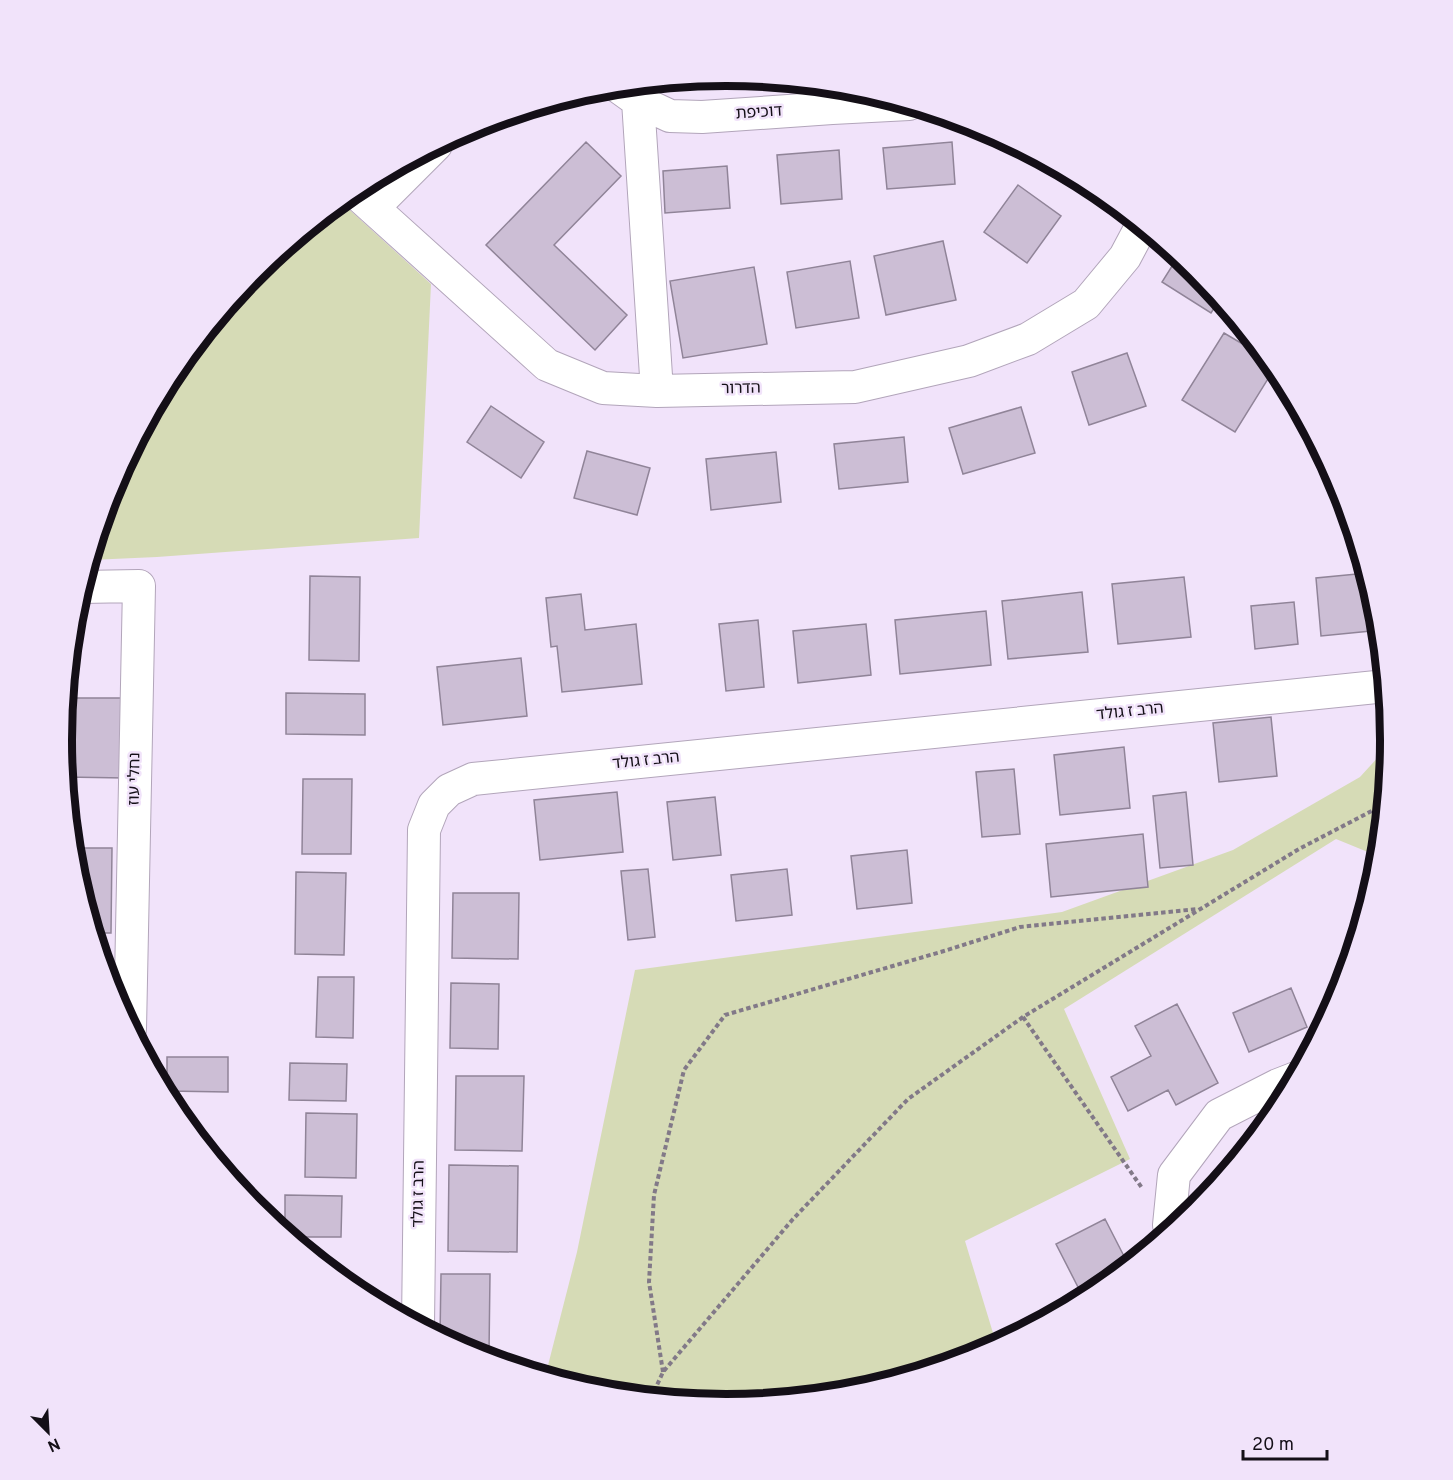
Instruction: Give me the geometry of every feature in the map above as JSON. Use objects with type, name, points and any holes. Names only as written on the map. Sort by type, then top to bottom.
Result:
[{"type":"street","name":"דוכיפת","points":[[628,93],[670,116],[702,117],[885,105]]},
{"type":"street","points":[[628,93],[657,391]]},
{"type":"street","points":[[363,199],[393,177]]},
{"type":"street","name":"הדרור","points":[[363,199],[547,365],[603,388],[657,391],[855,387],[969,361],[1028,339],[1086,304],[1125,257],[1138,232]]},
{"type":"street","name":"נחלי עוז","points":[[91,587],[139,586],[130,1009]]},
{"type":"street","name":"הרב ז גולד","points":[[418,1317],[424,830],[434,805],[449,790],[473,779],[1379,687]]},
{"type":"street","points":[[1169,1221],[1174,1175],[1219,1115],[1284,1083]]},
{"type":"path","points":[[655,1390],[663,1372],[793,1219],[908,1099],[1023,1017],[1299,849],[1377,808]]},
{"type":"path","points":[[663,1372],[649,1282],[654,1195],[684,1070],[725,1015],[1020,927],[1201,909]]},
{"type":"path","points":[[1023,1017],[1142,1188]]},
{"type":"green space","points":[[347,207],[431,284],[419,538],[98,560],[122,490],[139,451],[182,376],[234,308],[295,248]]},
{"type":"green space","points":[[1381,754],[1380,783],[1370,853],[1336,839],[1064,1009],[1130,1159],[965,1241],[994,1337],[937,1360],[896,1372],[812,1389],[769,1393],[684,1393],[641,1389],[599,1382],[547,1369],[577,1252],[635,970],[1062,912],[1233,850],[1360,777]]},
{"type":"building","points":[[586,142],[621,176],[554,245],[627,315],[595,350],[486,245]]},
{"type":"building","points":[[952,142],[955,184],[887,189],[883,148]]},
{"type":"building","points":[[839,150],[842,199],[781,204],[777,155]]},
{"type":"building","points":[[727,166],[730,208],[665,213],[663,171]]},
{"type":"building","points":[[1018,185],[1061,216],[1027,263],[984,232]]},
{"type":"building","points":[[943,241],[956,300],[886,315],[874,256]]},
{"type":"building","points":[[850,261],[859,318],[796,328],[787,272]]},
{"type":"building","points":[[1174,263],[1216,305],[1211,313],[1162,282]]},
{"type":"building","points":[[754,267],[767,344],[683,358],[670,281]]},
{"type":"building","points":[[1224,333],[1251,349],[1270,375],[1235,432],[1182,400]]},
{"type":"building","points":[[1127,353],[1146,406],[1089,425],[1072,372]]},
{"type":"building","points":[[491,406],[544,442],[521,478],[467,442]]},
{"type":"building","points":[[1021,407],[1035,453],[963,474],[949,428]]},
{"type":"building","points":[[904,437],[908,482],[839,489],[834,444]]},
{"type":"building","points":[[587,451],[650,468],[637,515],[574,498]]},
{"type":"building","points":[[776,452],[781,502],[711,510],[706,459]]},
{"type":"building","points":[[1360,574],[1371,631],[1321,636],[1316,578]]},
{"type":"building","points":[[310,576],[360,577],[359,661],[309,660]]},
{"type":"building","points":[[1184,577],[1191,637],[1118,644],[1112,584]]},
{"type":"building","points":[[1082,592],[1088,652],[1008,659],[1002,601]]},
{"type":"building","points":[[581,594],[585,630],[636,624],[642,684],[562,692],[557,646],[551,647],[546,598]]},
{"type":"building","points":[[1294,602],[1298,644],[1255,649],[1251,606]]},
{"type":"building","points":[[986,611],[991,665],[900,674],[895,620]]},
{"type":"building","points":[[758,620],[764,687],[726,691],[719,624]]},
{"type":"building","points":[[866,624],[871,675],[798,683],[793,631]]},
{"type":"building","points":[[521,658],[527,716],[443,725],[437,667]]},
{"type":"building","points":[[286,693],[365,694],[365,735],[286,734]]},
{"type":"building","points":[[73,698],[126,698],[125,778],[73,777]]},
{"type":"building","points":[[1271,717],[1277,776],[1219,782],[1213,723]]},
{"type":"building","points":[[1124,747],[1130,808],[1060,815],[1054,755]]},
{"type":"building","points":[[1014,769],[1020,834],[982,837],[976,772]]},
{"type":"building","points":[[303,779],[352,779],[351,854],[302,854]]},
{"type":"building","points":[[617,792],[623,852],[540,860],[534,800]]},
{"type":"building","points":[[1186,792],[1193,865],[1160,868],[1153,796]]},
{"type":"building","points":[[715,797],[721,855],[673,860],[667,802]]},
{"type":"building","points":[[1143,834],[1148,887],[1051,897],[1046,844]]},
{"type":"building","points":[[82,848],[112,848],[111,933],[102,933],[94,909]]},
{"type":"building","points":[[907,850],[912,903],[857,909],[851,856]]},
{"type":"building","points":[[648,869],[655,937],[628,940],[621,871]]},
{"type":"building","points":[[787,869],[792,915],[736,921],[731,875]]},
{"type":"building","points":[[296,872],[346,873],[344,955],[295,954]]},
{"type":"building","points":[[453,893],[519,893],[518,959],[452,958]]},
{"type":"building","points":[[318,977],[354,977],[353,1038],[316,1037]]},
{"type":"building","points":[[451,983],[499,984],[498,1049],[450,1048]]},
{"type":"building","points":[[1291,988],[1307,1027],[1249,1052],[1233,1013]]},
{"type":"building","points":[[1177,1004],[1218,1083],[1176,1105],[1168,1090],[1128,1111],[1111,1077],[1151,1056],[1135,1026]]},
{"type":"building","points":[[167,1057],[228,1057],[228,1092],[174,1091],[167,1079]]},
{"type":"building","points":[[290,1063],[347,1064],[346,1101],[289,1100]]},
{"type":"building","points":[[456,1076],[524,1076],[522,1151],[455,1150]]},
{"type":"building","points":[[306,1113],[357,1114],[356,1178],[305,1177]]},
{"type":"building","points":[[449,1165],[518,1166],[517,1252],[448,1251]]},
{"type":"building","points":[[285,1195],[342,1196],[341,1237],[301,1237],[285,1223]]},
{"type":"building","points":[[1105,1219],[1125,1259],[1080,1291],[1056,1244]]},
{"type":"building","points":[[441,1274],[490,1274],[489,1350],[440,1328]]}]
